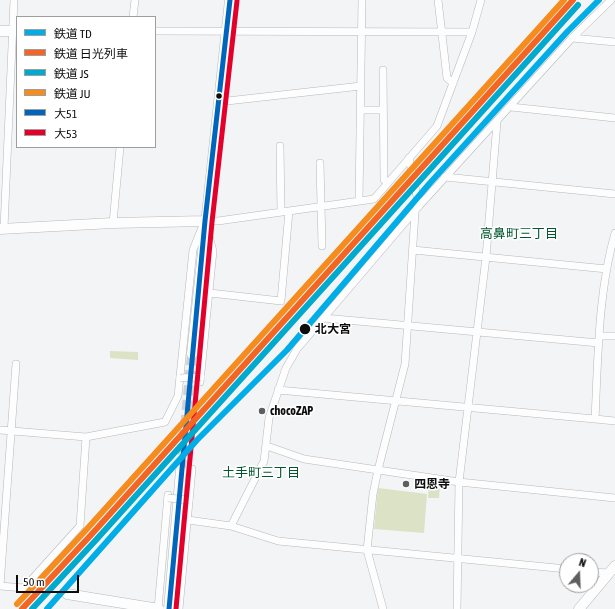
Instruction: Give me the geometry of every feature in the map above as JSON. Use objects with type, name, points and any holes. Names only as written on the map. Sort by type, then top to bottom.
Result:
[{"type":"main road","points":[[192,354],[205,221],[230,0]]},
{"type":"main road","points":[[0,31],[15,31]]},
{"type":"main road","points":[[2,228],[205,221]]},
{"type":"main road","points":[[169,609],[181,470]]},
{"type":"main road","points":[[579,609],[612,570]]},
{"type":"main road","points":[[67,594],[159,609]]},
{"type":"street","points":[[2,228],[15,31],[14,0]]},
{"type":"street","points":[[133,16],[135,0]]},
{"type":"street","points":[[359,200],[362,0]]},
{"type":"street","points":[[438,0],[448,78],[453,83]]},
{"type":"street","points":[[205,221],[218,221],[374,199],[438,126],[472,32],[481,0]]},
{"type":"street","points":[[230,526],[264,461],[267,446],[269,418],[290,359],[445,177],[511,107],[572,38],[611,0]]},
{"type":"street","points":[[156,31],[472,32]]},
{"type":"street","points":[[572,38],[615,42]]},
{"type":"street","points":[[383,70],[384,180],[388,183]]},
{"type":"street","points":[[218,102],[361,86]]},
{"type":"street","points":[[511,107],[615,118]]},
{"type":"street","points":[[360,110],[383,110]]},
{"type":"street","points":[[457,609],[459,482],[494,182],[497,122]]},
{"type":"street","points":[[280,146],[281,212]]},
{"type":"street","points":[[113,223],[120,148]]},
{"type":"street","points":[[383,609],[367,550],[373,494],[378,470],[405,369],[417,210],[409,158]]},
{"type":"street","points":[[320,162],[322,246]]},
{"type":"street","points":[[445,177],[615,194]]},
{"type":"street","points":[[210,293],[281,301],[289,211]]},
{"type":"street","points":[[180,378],[200,379],[210,293],[213,250],[205,221]]},
{"type":"street","points":[[176,409],[193,250],[205,221]]},
{"type":"street","points":[[595,420],[600,340],[607,269],[615,233]]},
{"type":"street","points":[[413,250],[607,269]]},
{"type":"street","points":[[324,318],[477,332],[600,340],[615,336]]},
{"type":"street","points":[[16,364],[0,586],[24,588],[80,526],[86,437]]},
{"type":"street","points":[[278,390],[615,421]]},
{"type":"street","points":[[0,430],[86,437],[166,422],[177,398]]},
{"type":"street","points":[[267,446],[304,459],[459,482],[615,498]]},
{"type":"street","points":[[179,609],[192,469]]},
{"type":"street","points":[[159,609],[168,497],[189,500]]},
{"type":"street","points":[[188,520],[230,526],[278,541],[559,568]]},
{"type":"street","points":[[599,571],[612,570]]},
{"type":"green space","points":[[110,351],[138,352],[138,360],[110,358]]},
{"type":"green space","points":[[429,482],[440,484],[439,498],[428,498]]},
{"type":"green space","points":[[378,488],[427,494],[424,533],[374,529]]},
{"type":"tunnel","points":[[181,470],[192,354]]},
{"type":"rail line","name":"JU","points":[[17,604],[86,530],[564,0]]},
{"type":"rail line","name":"日光列車","points":[[22,609],[91,535],[573,0]]},
{"type":"rail line","name":"TD","points":[[47,609],[197,440],[287,350],[430,183],[567,32],[599,0]]},
{"type":"rail line","name":"JS","points":[[32,609],[96,540],[578,5]]},
{"type":"transit line","name":"大51","points":[[169,609],[205,221],[230,0]]},
{"type":"transit line","name":"大53","points":[[176,609],[212,222],[237,1]]},
{"type":"place","name":"北大宮","points":[[305,329]]},
{"type":"place","name":"chocoZAP","points":[[262,411]]},
{"type":"place","name":"四恩寺","points":[[406,484]]},
{"type":"district","name":"高鼻町三丁目","points":[[519,234]]},
{"type":"district","name":"土手町三丁目","points":[[261,473]]}]
